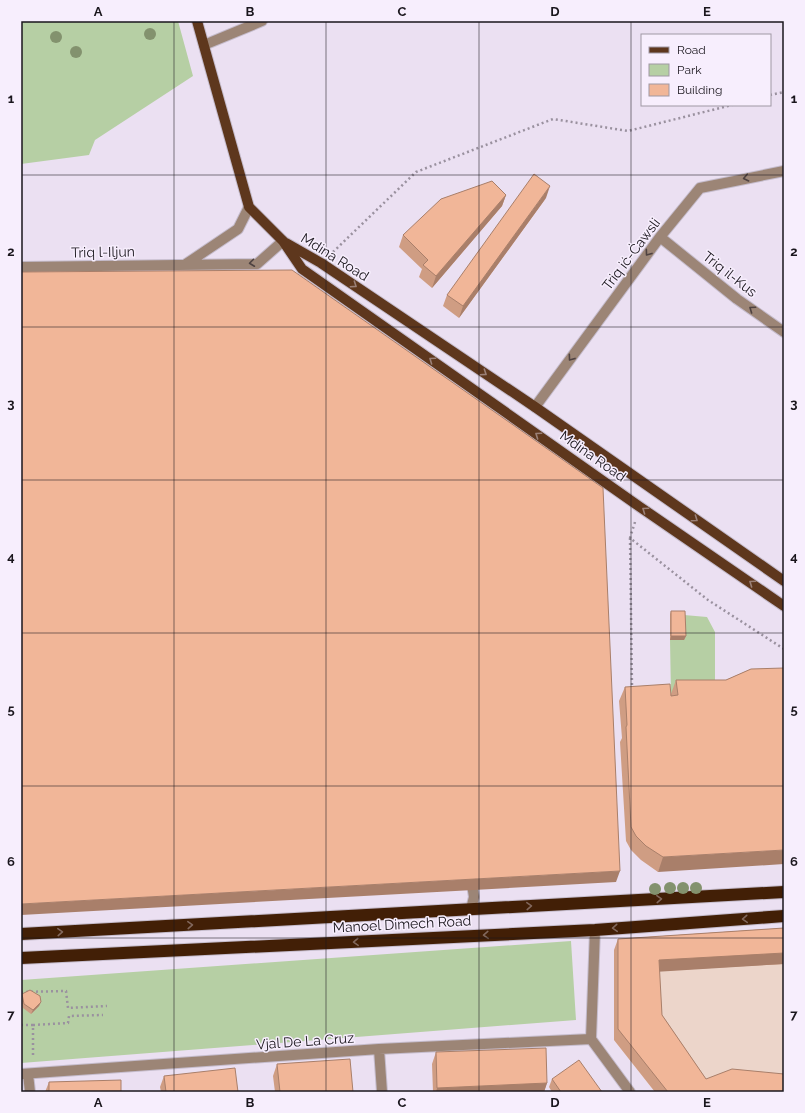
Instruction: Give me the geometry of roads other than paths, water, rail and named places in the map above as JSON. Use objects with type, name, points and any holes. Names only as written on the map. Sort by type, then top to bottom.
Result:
[{"type":"highway","name":"Manoel Dimech Road","points":[[21,934],[784,892]]},
{"type":"highway","name":"Manoel Dimech Road","points":[[21,958],[595,930],[784,916]]},
{"type":"main road","points":[[197,21],[249,207],[283,241]]},
{"type":"main road","name":"Mdina Road","points":[[283,241],[321,263],[535,407],[784,582]]},
{"type":"main road","name":"Mdina Road","points":[[283,241],[302,269],[640,507],[784,606]]},
{"type":"street","points":[[204,45],[262,21]]},
{"type":"street","name":"Triq iċ-Ċawsli","points":[[535,407],[660,237],[700,188],[784,170]]},
{"type":"street","points":[[186,264],[238,228],[249,207]]},
{"type":"street","name":"Triq il-Kus","points":[[660,237],[737,299],[784,332]]},
{"type":"street","name":"Triq l-Iljun","points":[[21,267],[257,264],[283,241]]},
{"type":"street","points":[[470,866],[474,897],[471,909]]},
{"type":"street","points":[[595,930],[591,1039],[630,1092]]},
{"type":"street","name":"Vjal De La Cruz","points":[[24,1074],[379,1049],[591,1039]]},
{"type":"street","points":[[379,1049],[382,1092]]},
{"type":"street","points":[[24,1074],[30,1092]]}]
